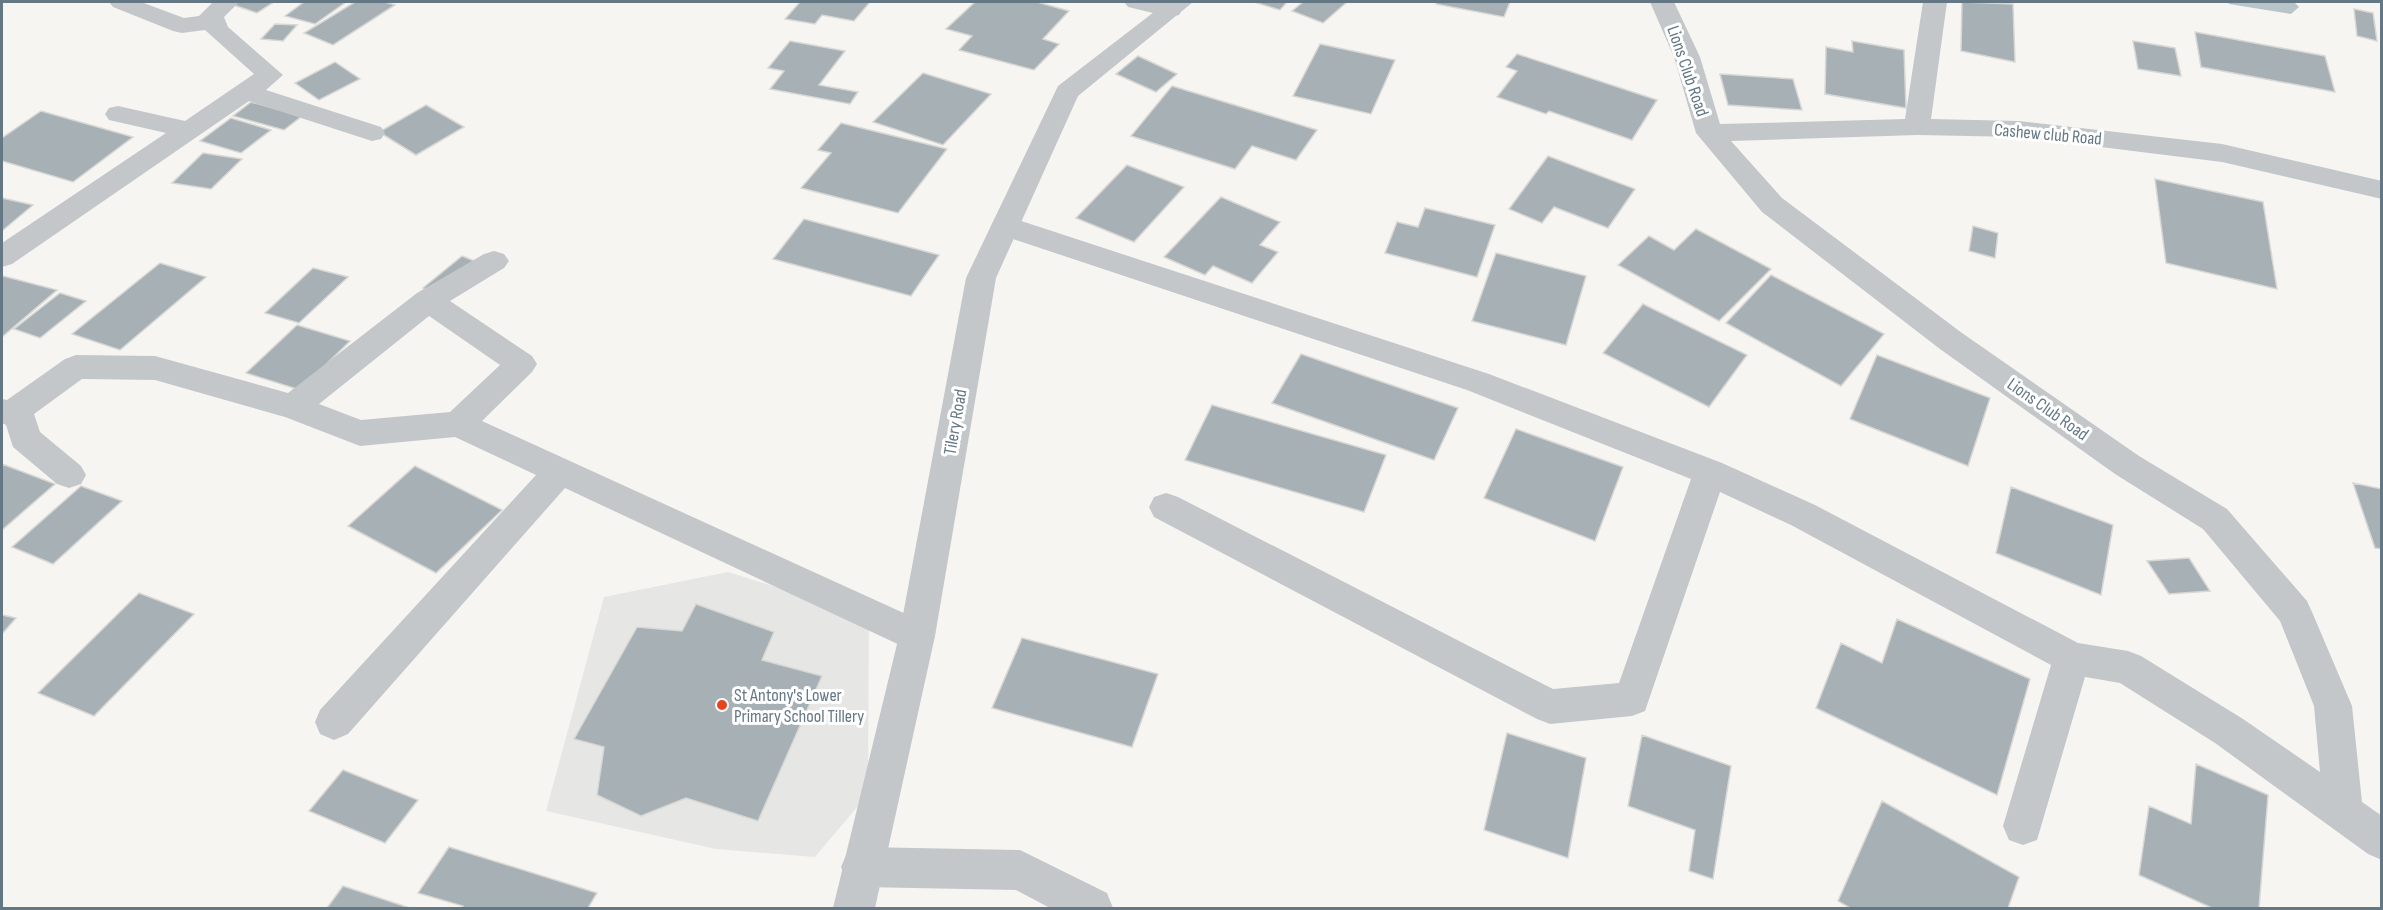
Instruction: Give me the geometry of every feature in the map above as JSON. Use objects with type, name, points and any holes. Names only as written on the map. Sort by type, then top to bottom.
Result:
[{"type":"street","points":[[121,2],[182,26],[220,11]]},
{"type":"street","points":[[1136,2],[1175,6]]},
{"type":"street","name":"Lions Club Road","points":[[1662,2],[1687,57],[1709,133],[1772,205],[1951,340],[2039,403],[2127,465],[2215,519],[2294,612],[2333,706],[2343,812]]},
{"type":"street","points":[[1917,127],[1935,2]]},
{"type":"street","name":"Tilery Road","points":[[854,909],[917,636],[981,278],[1067,92],[1175,6]]},
{"type":"street","points":[[2,257],[270,75],[217,30],[220,11]]},
{"type":"street","points":[[246,92],[372,133]]},
{"type":"street","points":[[118,114],[189,130]]},
{"type":"street","name":"Cashew club Road","points":[[1709,133],[1917,127],[2019,129],[2222,153],[2382,190]]},
{"type":"street","points":[[1005,226],[1478,382],[1710,472],[1803,515],[2072,658],[2128,668],[2229,731],[2382,840]]},
{"type":"street","points":[[293,407],[428,302],[494,261]]},
{"type":"street","points":[[428,302],[521,364],[458,424]]},
{"type":"street","points":[[7,412],[76,367],[155,368],[293,407],[360,433],[458,424],[917,636]]},
{"type":"street","points":[[7,412],[21,419],[25,438],[69,475]]},
{"type":"street","points":[[334,722],[560,471]]},
{"type":"street","points":[[1166,507],[1550,707],[1632,699],[1710,472]]},
{"type":"street","points":[[2023,826],[2072,658]]},
{"type":"street","points":[[862,867],[1020,870],[1092,909]]},
{"type":"shaded area","points":[[2228,2],[2294,2],[2299,7],[2291,14]]},
{"type":"shaded area","name":"St Antony's Lower Primary School Tillery","points":[[728,572],[869,616],[868,794],[815,857],[716,849],[546,811],[604,597]]},
{"type":"building","points":[[225,2],[274,2],[257,13]]},
{"type":"building","points":[[304,2],[346,2],[315,24],[285,16]]},
{"type":"building","points":[[355,2],[385,2],[395,5],[333,45],[304,33]]},
{"type":"building","points":[[800,2],[870,2],[854,21],[822,15],[815,24],[785,19]]},
{"type":"building","points":[[975,2],[1037,2],[1069,11],[1043,39],[1059,44],[1034,70],[959,50],[972,36],[946,29]]},
{"type":"building","points":[[1254,2],[1287,2],[1280,10]]},
{"type":"building","points":[[1303,2],[1347,2],[1323,23],[1292,11]]},
{"type":"building","points":[[1437,2],[1510,2],[1504,17],[1436,4]]},
{"type":"building","points":[[1962,2],[2013,4],[2015,62],[1961,51]]},
{"type":"building","points":[[2354,9],[2373,13],[2377,41],[2357,36]]},
{"type":"building","points":[[275,24],[297,25],[283,41],[261,39]]},
{"type":"building","points":[[2195,32],[2325,56],[2335,92],[2201,67]]},
{"type":"building","points":[[790,41],[845,51],[819,85],[858,92],[850,104],[770,89],[784,71],[768,68]]},
{"type":"building","points":[[1852,41],[1904,50],[1906,108],[1825,94],[1826,47],[1853,52]]},
{"type":"building","points":[[2133,41],[2175,48],[2181,76],[2138,69]]},
{"type":"building","points":[[1320,44],[1395,60],[1371,114],[1293,96]]},
{"type":"building","points":[[1517,54],[1657,100],[1632,140],[1549,111],[1546,114],[1497,97],[1517,71],[1506,67]]},
{"type":"building","points":[[1138,56],[1177,74],[1156,92],[1116,74]]},
{"type":"building","points":[[335,62],[360,79],[319,100],[295,83]]},
{"type":"building","points":[[923,73],[991,94],[943,145],[873,122]]},
{"type":"building","points":[[1720,74],[1793,79],[1802,110],[1728,105]]},
{"type":"building","points":[[1172,86],[1317,130],[1296,160],[1252,146],[1235,169],[1131,136]]},
{"type":"building","points":[[251,102],[302,116],[284,130],[233,116]]},
{"type":"building","points":[[426,105],[464,127],[416,155],[379,132]]},
{"type":"building","points":[[41,111],[133,137],[73,182],[2,161],[2,138]]},
{"type":"building","points":[[231,118],[271,130],[241,153],[200,141]]},
{"type":"building","points":[[841,123],[947,149],[898,213],[801,188],[831,153],[818,150]]},
{"type":"building","points":[[203,153],[242,159],[211,189],[172,183]]},
{"type":"building","points":[[1548,156],[1635,189],[1608,228],[1554,207],[1542,223],[1509,209]]},
{"type":"building","points":[[1127,165],[1184,187],[1134,242],[1076,218]]},
{"type":"building","points":[[2155,179],[2263,202],[2277,289],[2166,263]]},
{"type":"building","points":[[1221,197],[1280,222],[1260,245],[1278,252],[1252,283],[1213,266],[1205,275],[1164,257]]},
{"type":"building","points":[[2,198],[33,205],[2,231]]},
{"type":"building","points":[[1425,208],[1495,225],[1477,277],[1385,253],[1397,222],[1418,227]]},
{"type":"building","points":[[804,219],[939,255],[911,296],[773,259]]},
{"type":"building","points":[[1973,226],[1998,233],[1995,258],[1969,251]]},
{"type":"building","points":[[1696,229],[1771,269],[1719,321],[1618,265],[1649,236],[1674,250]]},
{"type":"building","points":[[1496,253],[1586,276],[1566,345],[1472,321]]},
{"type":"building","points":[[462,256],[477,262],[439,294],[423,288]]},
{"type":"building","points":[[160,263],[206,277],[120,350],[72,334]]},
{"type":"building","points":[[313,268],[348,277],[299,323],[265,313]]},
{"type":"building","points":[[1771,275],[1884,334],[1841,386],[1726,323]]},
{"type":"building","points":[[3,276],[57,290],[2,337],[2,278]]},
{"type":"building","points":[[60,293],[86,301],[40,338],[14,329]]},
{"type":"building","points":[[1643,304],[1747,355],[1709,407],[1603,353]]},
{"type":"building","points":[[297,325],[350,341],[300,390],[246,373]]},
{"type":"building","points":[[1301,354],[1458,408],[1434,460],[1272,403]]},
{"type":"building","points":[[1877,355],[1990,398],[1968,466],[1850,419]]},
{"type":"building","points":[[1212,405],[1386,455],[1364,512],[1185,460]]},
{"type":"building","points":[[1516,429],[1623,467],[1595,541],[1484,498]]},
{"type":"building","points":[[2,464],[55,484],[2,530]]},
{"type":"building","points":[[415,466],[502,510],[436,573],[348,526]]},
{"type":"building","points":[[2353,483],[2382,489],[2382,549],[2375,548]]},
{"type":"building","points":[[81,486],[122,501],[53,564],[12,547]]},
{"type":"building","points":[[2011,487],[2113,525],[2101,595],[1996,553]]},
{"type":"building","points":[[2189,558],[2210,591],[2169,594],[2147,561]]},
{"type":"building","points":[[139,593],[194,614],[94,716],[38,693]]},
{"type":"building","points":[[696,604],[774,632],[762,660],[822,676],[758,821],[686,798],[641,816],[597,795],[604,747],[574,739],[637,627],[682,631]]},
{"type":"building","points":[[2,615],[16,618],[2,634]]},
{"type":"building","points":[[1897,619],[2030,679],[1997,795],[1816,708],[1841,643],[1882,663]]},
{"type":"building","points":[[1022,638],[1158,674],[1132,747],[992,708]]},
{"type":"building","points":[[1507,733],[1586,758],[1568,858],[1484,830]]},
{"type":"building","points":[[1642,735],[1731,766],[1713,879],[1689,871],[1695,830],[1628,806]]},
{"type":"building","points":[[2196,764],[2268,795],[2259,908],[2212,908],[2139,875],[2149,806],[2191,824]]},
{"type":"building","points":[[343,770],[418,800],[385,843],[309,811]]},
{"type":"building","points":[[1882,801],[2019,877],[2008,908],[1850,908],[1838,901]]},
{"type":"building","points":[[449,847],[597,893],[588,908],[461,908],[463,906],[418,893]]},
{"type":"building","points":[[343,886],[410,908],[327,908]]},
{"type":"place","name":"St Antony's Lower Primary School Tillery","points":[[722,705]]}]
